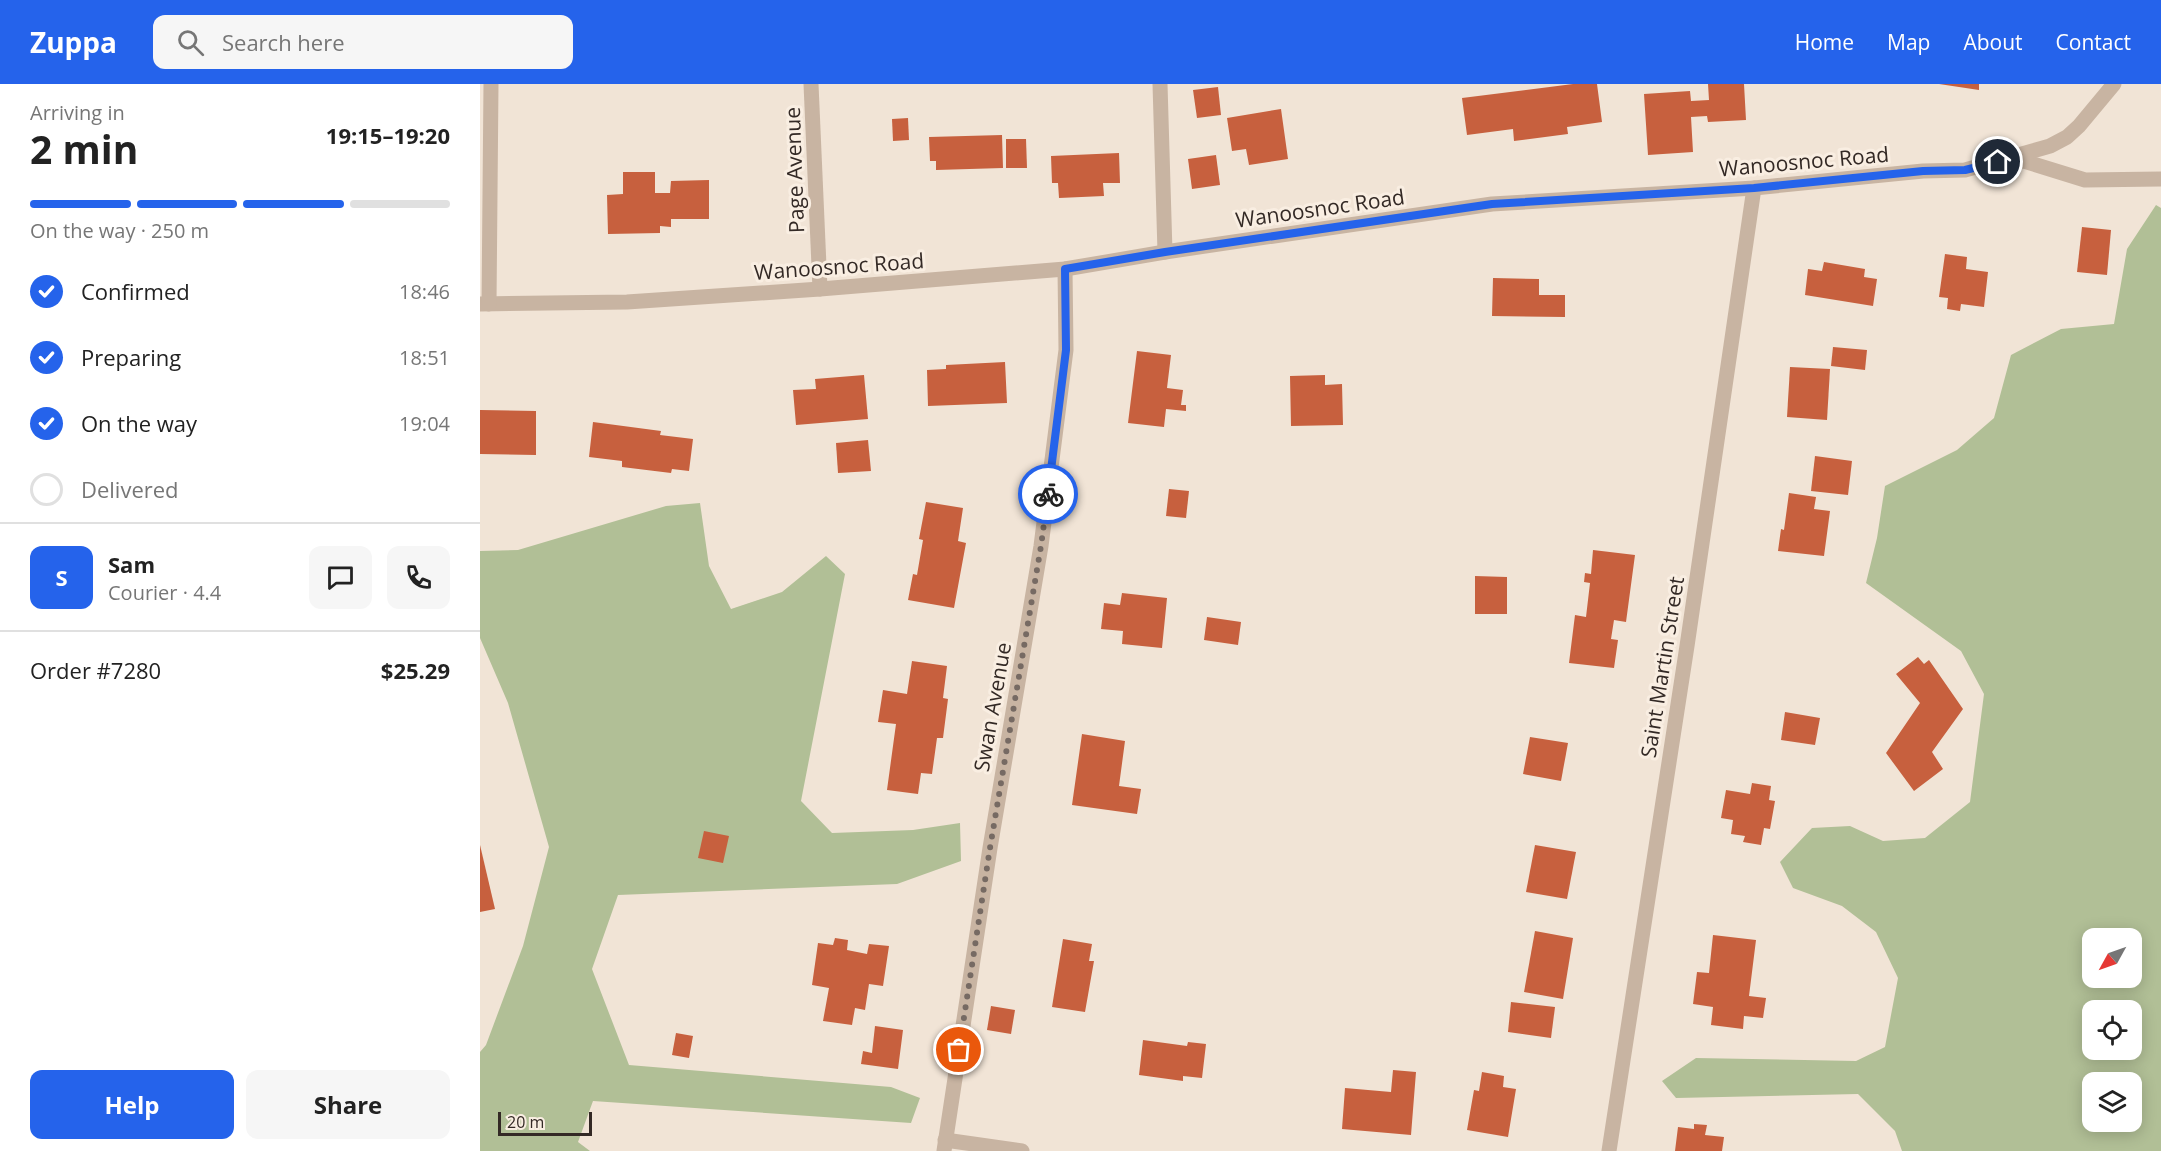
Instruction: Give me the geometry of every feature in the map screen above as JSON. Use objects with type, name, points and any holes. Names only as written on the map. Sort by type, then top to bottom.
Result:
[{"type":"street","points":[[484,304],[492,84]]},
{"type":"street","name":"Page Avenue","points":[[811,84],[820,289]]},
{"type":"street","points":[[1160,84],[1165,252]]},
{"type":"street","name":"Wanoosnoc Road","points":[[484,304],[627,303],[1065,269],[1492,204],[1754,188],[1923,171],[1965,170],[2014,158],[2050,146],[2067,137],[2114,84]]},
{"type":"street","points":[[2014,158],[2085,180],[2161,179]]},
{"type":"street","name":"Saint Martin Street","points":[[1609,1151],[1754,188]]},
{"type":"street","name":"Swan Avenue","points":[[944,1145],[990,848],[1041,546],[1066,350],[1065,269]]},
{"type":"street","points":[[944,1145],[1022,1151]]},
{"type":"green space","points":[[2156,205],[2161,208],[2161,1151],[1902,1151],[1895,1131],[1858,1094],[1676,1098],[1662,1081],[1696,1058],[1856,1061],[1885,1047],[1898,978],[1876,932],[1842,906],[1793,888],[1780,862],[1812,828],[1850,826],[1883,841],[1925,838],[1970,802],[1984,694],[1961,651],[1866,583],[1877,538],[1885,486],[1957,450],[1994,418],[2011,355],[2061,329],[2114,324],[2127,249]]},
{"type":"green space","points":[[700,503],[709,566],[731,609],[782,592],[826,556],[845,574],[801,801],[832,833],[913,830],[960,823],[961,861],[897,884],[618,895],[592,969],[629,1065],[891,1087],[920,1098],[911,1123],[593,1101],[578,1142],[590,1151],[480,1151],[480,1052],[486,1045],[523,946],[549,847],[508,703],[480,638],[480,551],[518,550],[666,506]]},
{"type":"building","points":[[1573,84],[1597,84],[1602,122],[1567,127],[1568,134],[1514,141],[1513,129],[1467,135],[1462,98]]},
{"type":"building","points":[[1708,84],[1744,84],[1746,120],[1708,122],[1707,116],[1691,117],[1693,152],[1648,155],[1644,94],[1690,91],[1691,101],[1709,100]]},
{"type":"building","points":[[1939,84],[1979,84],[1979,90]]},
{"type":"building","points":[[1218,87],[1221,115],[1197,118],[1193,90]]},
{"type":"building","points":[[1281,109],[1288,159],[1249,165],[1246,149],[1232,151],[1227,118]]},
{"type":"building","points":[[908,118],[909,140],[893,141],[892,119]]},
{"type":"building","points":[[1002,135],[1003,168],[936,170],[936,161],[930,161],[929,137]]},
{"type":"building","points":[[1006,139],[1026,139],[1027,168],[1006,168]]},
{"type":"building","points":[[1119,153],[1120,183],[1103,183],[1104,196],[1059,198],[1058,183],[1052,183],[1051,156]]},
{"type":"building","points":[[1216,155],[1220,185],[1192,189],[1188,159]]},
{"type":"building","points":[[623,172],[655,172],[655,193],[670,193],[671,181],[709,180],[709,219],[671,219],[671,227],[660,226],[660,233],[608,234],[607,195],[623,194]]},
{"type":"building","points":[[2082,227],[2111,230],[2107,275],[2077,272]]},
{"type":"building","points":[[1945,254],[1967,257],[1966,269],[1988,272],[1984,307],[1961,304],[1960,311],[1947,309],[1948,298],[1939,297]]},
{"type":"building","points":[[1824,262],[1865,269],[1864,277],[1877,279],[1873,306],[1805,295],[1808,269],[1822,271]]},
{"type":"building","points":[[1493,278],[1539,279],[1539,295],[1565,295],[1565,317],[1492,316]]},
{"type":"building","points":[[1833,347],[1867,350],[1865,370],[1831,366]]},
{"type":"building","points":[[1137,351],[1171,355],[1167,388],[1183,390],[1181,405],[1186,405],[1186,411],[1166,409],[1164,427],[1128,423]]},
{"type":"building","points":[[1005,362],[1007,403],[928,406],[927,370],[946,369],[946,365]]},
{"type":"building","points":[[1790,367],[1830,369],[1827,420],[1787,417]]},
{"type":"building","points":[[864,375],[868,419],[796,425],[793,390],[816,389],[815,379]]},
{"type":"building","points":[[1325,375],[1325,385],[1342,384],[1343,425],[1291,426],[1290,376]]},
{"type":"building","points":[[480,410],[536,411],[536,455],[480,454]]},
{"type":"building","points":[[593,422],[661,431],[660,435],[693,439],[689,471],[672,469],[671,473],[622,467],[622,461],[589,457]]},
{"type":"building","points":[[868,440],[871,471],[838,473],[836,443]]},
{"type":"building","points":[[1815,456],[1852,461],[1848,495],[1811,491]]},
{"type":"building","points":[[1169,489],[1189,491],[1186,518],[1166,516]]},
{"type":"building","points":[[1789,493],[1816,497],[1814,509],[1830,511],[1824,556],[1778,551],[1781,529],[1784,530]]},
{"type":"building","points":[[926,502],[963,508],[958,541],[966,543],[954,608],[908,600],[913,574],[917,575],[923,540],[919,539]]},
{"type":"building","points":[[1593,550],[1635,555],[1626,622],[1614,620],[1611,639],[1618,640],[1614,668],[1569,663],[1575,615],[1586,617],[1590,583],[1584,582],[1585,573],[1591,574]]},
{"type":"building","points":[[1475,576],[1507,577],[1507,614],[1475,614]]},
{"type":"building","points":[[1122,593],[1167,598],[1162,648],[1122,644],[1123,631],[1101,629],[1104,603],[1120,605]]},
{"type":"building","points":[[1207,617],[1241,622],[1238,645],[1204,640]]},
{"type":"building","points":[[1918,657],[1924,664],[1929,660],[1963,709],[1932,752],[1943,769],[1914,791],[1886,753],[1920,703],[1896,674]]},
{"type":"building","points":[[912,661],[947,666],[943,698],[948,699],[943,738],[937,738],[932,774],[921,773],[918,794],[887,790],[896,724],[878,722],[883,690],[907,694]]},
{"type":"building","points":[[1785,712],[1820,718],[1815,745],[1781,740]]},
{"type":"building","points":[[1082,734],[1125,741],[1119,786],[1141,789],[1137,814],[1072,805]]},
{"type":"building","points":[[1530,737],[1568,743],[1561,781],[1523,774]]},
{"type":"building","points":[[1752,783],[1771,786],[1769,800],[1775,801],[1770,829],[1764,828],[1761,845],[1743,842],[1745,836],[1731,834],[1733,820],[1721,818],[1726,790],[1750,794]]},
{"type":"building","points":[[704,831],[729,836],[723,863],[698,858]]},
{"type":"building","points":[[480,845],[495,909],[480,912]]},
{"type":"building","points":[[1535,845],[1576,852],[1567,899],[1526,892]]},
{"type":"building","points":[[1535,931],[1573,938],[1563,999],[1524,992]]},
{"type":"building","points":[[1713,935],[1756,940],[1749,996],[1766,998],[1763,1018],[1744,1016],[1743,1029],[1711,1025],[1713,1007],[1693,1004],[1697,972],[1709,973]]},
{"type":"building","points":[[835,938],[848,940],[847,950],[867,954],[869,944],[889,946],[883,986],[869,984],[865,1010],[855,1008],[852,1025],[823,1021],[829,988],[812,985],[818,943],[833,945]]},
{"type":"building","points":[[1063,939],[1092,944],[1089,961],[1094,961],[1085,1012],[1052,1007]]},
{"type":"building","points":[[1511,1002],[1555,1007],[1551,1038],[1508,1032]]},
{"type":"building","points":[[991,1006],[1015,1010],[1011,1034],[987,1030]]},
{"type":"building","points":[[875,1026],[903,1030],[898,1069],[861,1064],[863,1051],[872,1053]]},
{"type":"building","points":[[676,1033],[693,1036],[689,1058],[672,1055]]},
{"type":"building","points":[[1143,1040],[1187,1046],[1188,1042],[1206,1044],[1202,1078],[1183,1076],[1183,1081],[1139,1075]]},
{"type":"building","points":[[1393,1070],[1416,1072],[1411,1135],[1342,1129],[1345,1088],[1391,1092]]},
{"type":"building","points":[[1482,1072],[1504,1076],[1503,1087],[1516,1089],[1508,1137],[1467,1130],[1474,1090],[1479,1091]]},
{"type":"building","points":[[1694,1124],[1707,1125],[1705,1135],[1724,1137],[1722,1151],[1675,1151],[1678,1127],[1694,1129]]},
{"type":"way so far","points":[[959,1050],[1048,494]]},
{"type":"route","points":[[1048,494],[1066,350],[1065,269],[1492,204],[1754,188],[1923,171],[1965,170],[1998,162]]}]
